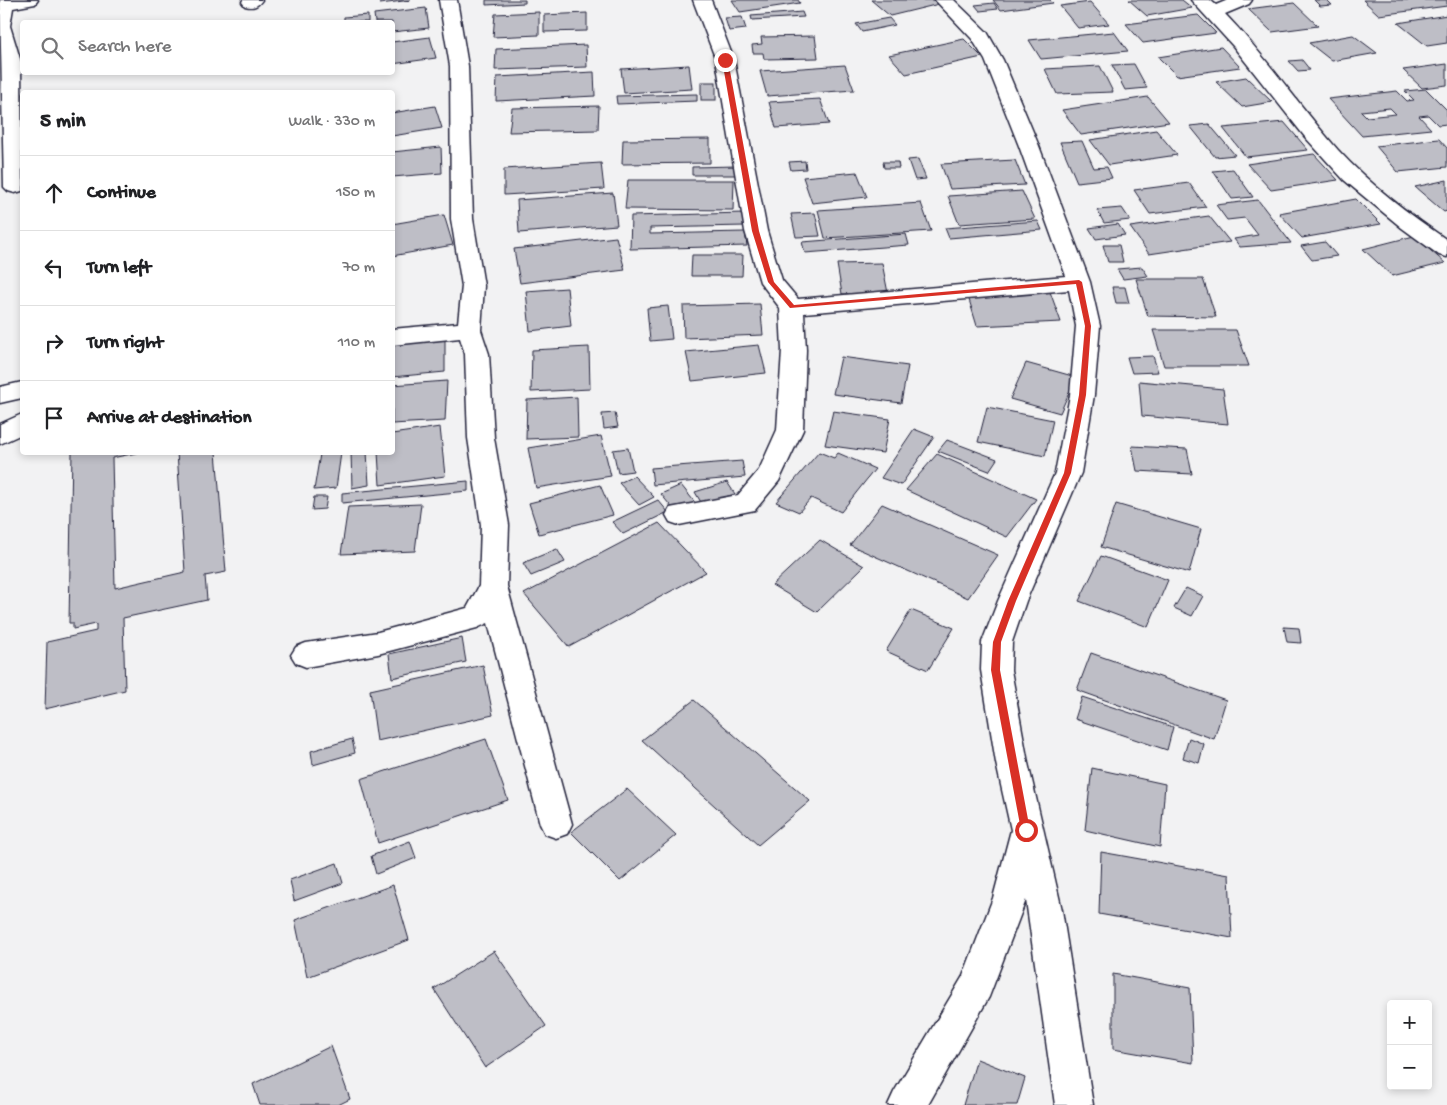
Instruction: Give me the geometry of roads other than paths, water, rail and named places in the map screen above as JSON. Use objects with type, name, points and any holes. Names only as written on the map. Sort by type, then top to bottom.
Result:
[{"type":"street","points":[[15,187],[12,62],[1,26],[5,2],[29,0]]},
{"type":"street","points":[[448,0],[459,66],[462,219],[473,286],[469,330],[478,354],[481,438],[495,525],[493,586],[556,824]]},
{"type":"street","points":[[679,514],[746,503],[770,474],[790,430],[794,350],[792,307],[771,282],[758,239],[725,60],[702,0]]},
{"type":"street","points":[[944,0],[980,36],[994,60],[1029,146],[1079,282],[1088,326],[1082,395],[1068,473],[1012,601],[997,642],[996,670],[1026,830],[1045,910],[1074,1105]]},
{"type":"street","points":[[1206,6],[1243,0]]},
{"type":"street","points":[[1206,6],[1256,59],[1309,130],[1352,176],[1394,213],[1447,250]]},
{"type":"street","points":[[792,307],[1079,282]]},
{"type":"street","points":[[395,337],[469,330]]},
{"type":"street","points":[[0,395],[20,390]]},
{"type":"street","points":[[0,435],[20,425]]},
{"type":"street","points":[[306,655],[378,643],[477,617],[493,586]]},
{"type":"street","points":[[907,1105],[977,985],[1010,898],[1026,830]]}]
